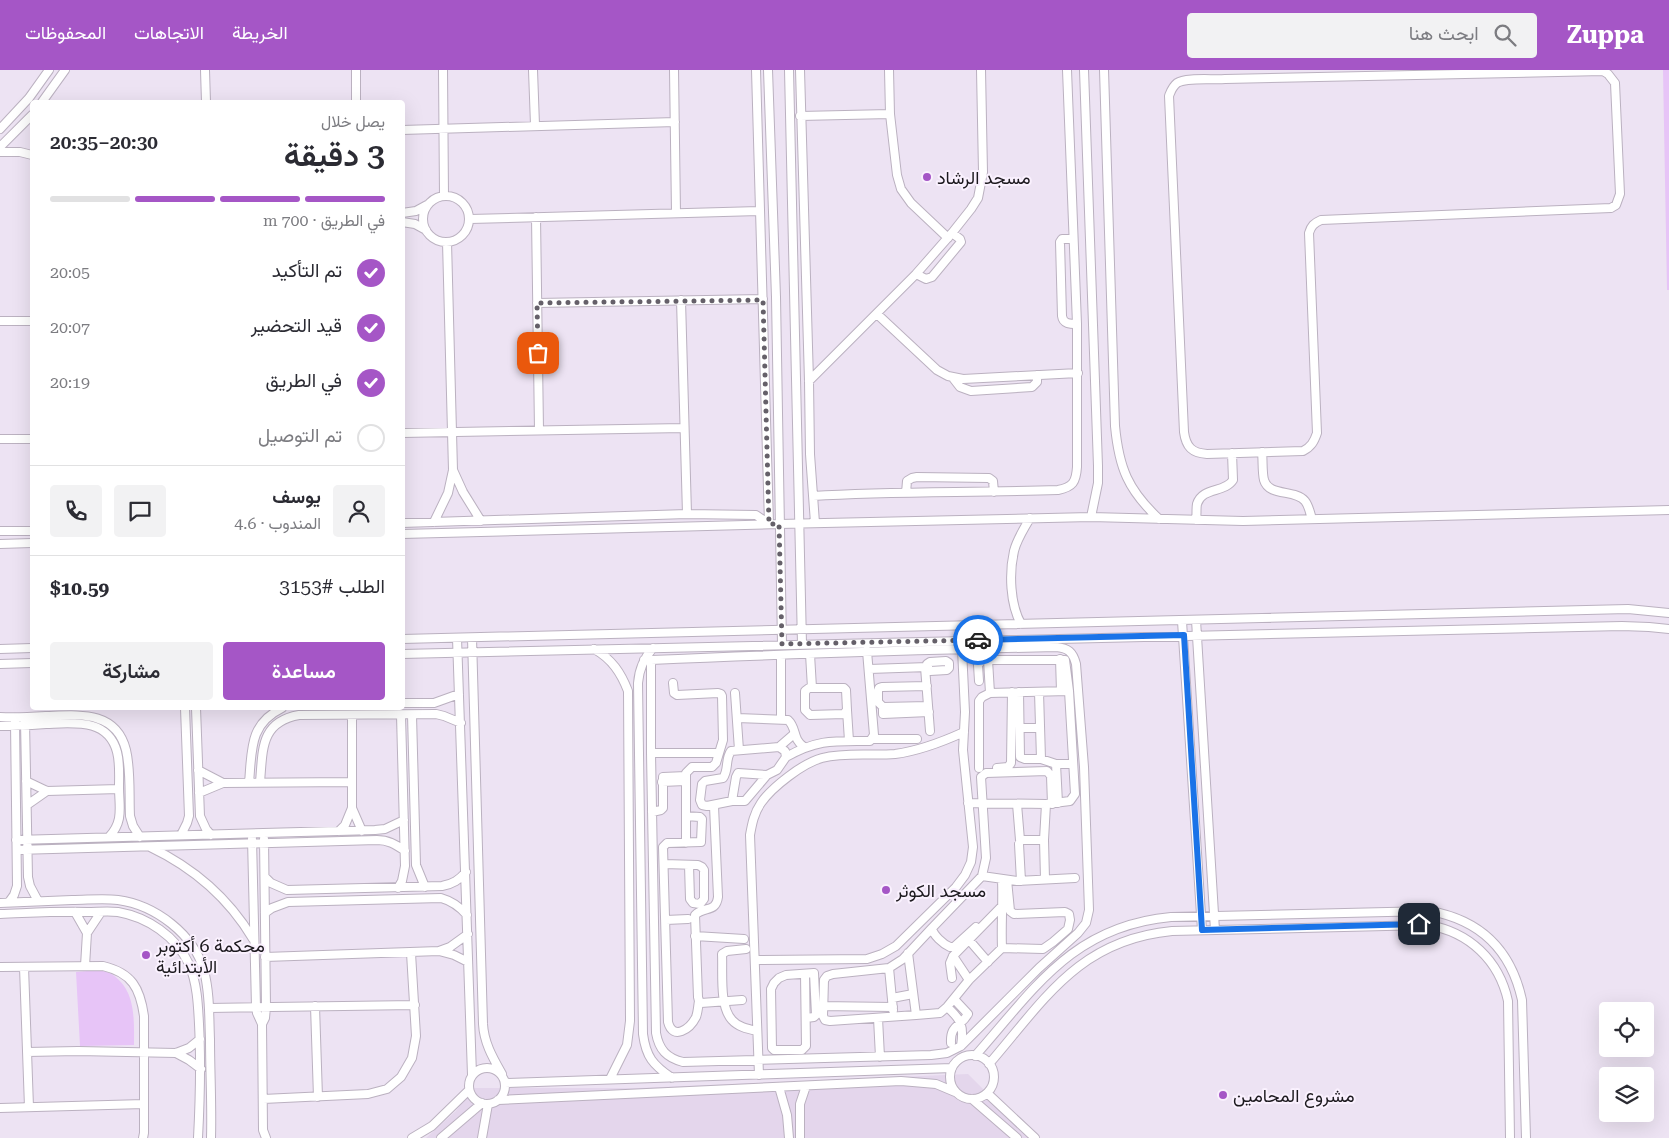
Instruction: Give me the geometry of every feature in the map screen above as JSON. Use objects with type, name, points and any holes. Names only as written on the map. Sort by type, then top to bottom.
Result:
[{"type":"street","points":[[0,129],[29,98],[49,70]]},
{"type":"street","points":[[45,100],[66,70]]},
{"type":"street","points":[[205,70],[206,100]]},
{"type":"street","points":[[356,70],[356,100]]},
{"type":"street","points":[[443,70],[444,196]]},
{"type":"street","points":[[533,70],[535,126]]},
{"type":"street","points":[[674,70],[676,213]]},
{"type":"street","points":[[756,70],[769,524]]},
{"type":"street","points":[[768,70],[776,297],[782,644]]},
{"type":"street","points":[[789,70],[802,644]]},
{"type":"street","points":[[800,70],[810,454],[815,523]]},
{"type":"street","points":[[889,70],[890,114],[897,175],[901,189],[911,203],[950,235],[960,239],[961,242],[932,276],[926,279],[916,274]]},
{"type":"street","points":[[809,382],[916,274],[950,235],[978,198],[983,172],[981,70]]},
{"type":"street","points":[[813,496],[862,493],[1058,490],[1067,488],[1074,482],[1077,467],[1078,373],[1068,70]]},
{"type":"street","points":[[1084,70],[1098,466],[1098,483],[1091,517]]},
{"type":"street","points":[[1104,70],[1117,446],[1122,467],[1131,486],[1143,504],[1159,519]]},
{"type":"street","points":[[1603,71],[1608,74],[1615,83],[1620,194],[1616,205],[1611,208],[1321,220],[1315,222],[1309,233],[1317,433],[1315,441],[1303,451],[1262,452],[1198,453],[1190,448],[1185,441],[1169,96],[1171,89],[1183,81],[1603,71]]},
{"type":"street","points":[[800,116],[890,114]]},
{"type":"street","points":[[0,147],[30,117]]},
{"type":"street","points":[[405,130],[675,122]]},
{"type":"street","points":[[0,152],[20,152],[30,154]]},
{"type":"street","points":[[405,213],[416,211],[427,206],[438,197],[450,196],[462,202],[469,212],[470,219],[465,233],[457,240],[447,242],[435,239],[426,230],[415,224],[405,222]]},
{"type":"street","points":[[426,230],[423,218],[427,206]]},
{"type":"street","points":[[470,219],[759,211]]},
{"type":"street","points":[[536,217],[540,430]]},
{"type":"street","points":[[1073,238],[1060,242],[1062,319],[1066,323],[1077,324]]},
{"type":"street","points":[[434,522],[448,493],[454,470],[447,242]]},
{"type":"street","points":[[681,300],[687,514]]},
{"type":"street","points":[[537,303],[763,300]]},
{"type":"street","points":[[877,314],[937,370],[953,378],[1078,373]]},
{"type":"street","points":[[0,321],[30,321]]},
{"type":"street","points":[[953,378],[960,387],[971,391],[1032,388],[1037,382],[1036,375]]},
{"type":"street","points":[[405,433],[684,428]]},
{"type":"street","points":[[0,440],[30,439]]},
{"type":"street","points":[[1262,452],[1266,485],[1275,490],[1301,497],[1309,507],[1312,519]]},
{"type":"street","points":[[1196,520],[1199,499],[1204,495],[1227,486],[1232,480],[1232,453]]},
{"type":"street","points":[[454,470],[463,492],[481,521]]},
{"type":"street","points":[[906,493],[907,481],[912,478],[936,477],[989,478],[993,481],[994,492]]},
{"type":"street","points":[[405,534],[1030,518],[1091,517],[1243,521],[1669,510]]},
{"type":"street","points":[[405,522],[687,514],[756,515],[769,524]]},
{"type":"street","points":[[1021,624],[1014,612],[1012,592],[1014,551],[1030,518]]},
{"type":"street","points":[[0,532],[30,530]]},
{"type":"street","points":[[0,544],[30,544]]},
{"type":"street","points":[[405,639],[1628,609],[1669,613]]},
{"type":"street","points":[[1196,620],[1215,930]]},
{"type":"street","points":[[1182,621],[1202,930]]},
{"type":"street","points":[[405,654],[593,648],[1622,626],[1649,626],[1669,629]]},
{"type":"street","points":[[457,638],[472,1075]]},
{"type":"street","points":[[472,638],[483,1024],[488,1046],[505,1083],[504,1091],[498,1100]]},
{"type":"street","points":[[0,649],[30,648]]},
{"type":"street","points":[[593,648],[612,663],[621,675],[628,692],[630,1021],[627,1045],[610,1079]]},
{"type":"street","points":[[653,648],[639,675],[638,691],[643,1034],[650,1059],[659,1069],[672,1078]]},
{"type":"street","points":[[1066,648],[1073,654],[1076,664],[1084,767],[1089,910],[1086,923],[1078,933],[1039,968],[961,1046],[947,1053],[932,1056],[758,1061],[683,1062],[673,1059],[664,1053],[658,1044],[656,1033],[651,752],[647,660],[867,651],[1066,648]]},
{"type":"street","points":[[755,960],[867,959],[882,954],[896,946],[956,887],[965,875],[971,862],[973,847],[963,750],[965,712],[962,649]]},
{"type":"street","points":[[867,651],[873,739]]},
{"type":"street","points":[[781,654],[781,719]]},
{"type":"street","points":[[810,654],[812,688]]},
{"type":"street","points":[[988,660],[990,693]]},
{"type":"street","points":[[968,803],[1052,804],[1070,802],[1075,794],[1065,691],[1060,660],[988,660],[980,662],[978,665],[979,681]]},
{"type":"street","points":[[0,664],[30,663]]},
{"type":"street","points":[[869,669],[926,667],[930,731]]},
{"type":"street","points":[[674,683],[674,693],[677,695],[718,693],[722,695],[723,738],[717,761],[714,765],[692,767],[688,770],[686,778],[686,843]]},
{"type":"street","points":[[927,686],[879,688],[878,702],[883,707],[883,714],[929,709]]},
{"type":"street","points":[[847,710],[844,714],[810,715],[805,710],[805,691],[812,688],[844,688],[846,690],[850,741]]},
{"type":"street","points":[[628,692],[638,691]]},
{"type":"street","points":[[979,768],[979,701],[985,694],[1065,691]]},
{"type":"street","points":[[965,769],[1004,768],[1011,763],[1015,692]]},
{"type":"street","points":[[1015,692],[1020,728],[1020,757],[1040,759],[1056,764],[1073,764]]},
{"type":"street","points":[[1039,692],[1040,759]]},
{"type":"street","points":[[735,693],[739,750]]},
{"type":"street","points":[[405,703],[434,703],[460,694]]},
{"type":"street","points":[[181,835],[188,822],[189,809],[185,710]]},
{"type":"street","points":[[196,710],[200,808],[202,823],[212,835]]},
{"type":"street","points":[[249,782],[255,735],[261,723],[278,710]]},
{"type":"street","points":[[260,782],[265,740],[270,730],[278,722],[288,717],[299,715],[436,714],[461,723]]},
{"type":"street","points":[[0,726],[15,722],[88,715],[106,722],[115,729],[126,750],[130,816],[132,826],[140,837]]},
{"type":"street","points":[[339,831],[345,825],[352,808],[352,715]]},
{"type":"street","points":[[398,888],[402,881],[405,866],[401,715]]},
{"type":"street","points":[[412,715],[416,865],[425,887]]},
{"type":"street","points":[[0,717],[15,722]]},
{"type":"street","points":[[737,718],[790,721],[798,742],[804,748]]},
{"type":"street","points":[[25,721],[27,840],[30,886],[38,901]]},
{"type":"street","points":[[25,721],[85,724],[96,727],[113,742],[117,752],[120,816],[117,828],[109,837]]},
{"type":"street","points":[[9,902],[17,886],[15,722]]},
{"type":"street","points":[[1020,728],[1040,728]]},
{"type":"street","points":[[759,1074],[750,835],[753,818],[761,802],[786,778],[800,768],[821,758],[844,755],[896,754],[944,741],[964,732]]},
{"type":"street","points":[[794,734],[779,747],[739,750],[729,753],[725,775],[720,779],[705,781],[702,784],[700,800],[702,805],[714,806],[732,801],[745,801],[767,775],[777,770],[786,758],[817,743],[870,741],[873,739],[916,739]]},
{"type":"street","points":[[779,747],[784,751],[786,758]]},
{"type":"street","points":[[651,752],[719,752]]},
{"type":"street","points":[[692,753],[692,767]]},
{"type":"street","points":[[1045,880],[1044,840],[1052,804],[1056,764]]},
{"type":"street","points":[[198,770],[223,783]]},
{"type":"street","points":[[806,1018],[816,1015],[824,980],[827,976],[889,968],[896,964],[982,876],[986,858],[981,777],[986,773],[1047,771],[1051,776],[1052,804]]},
{"type":"street","points":[[725,775],[736,776],[738,773],[767,775]]},
{"type":"street","points":[[732,801],[736,776]]},
{"type":"street","points":[[652,812],[662,809],[663,777],[686,778]]},
{"type":"street","points":[[26,781],[47,791],[119,790]]},
{"type":"street","points":[[199,793],[223,783],[352,782]]},
{"type":"street","points":[[27,804],[47,791]]},
{"type":"street","points":[[1015,804],[1020,840],[1044,840]]},
{"type":"street","points":[[1015,804],[1019,881]]},
{"type":"street","points":[[686,816],[700,817],[703,820],[701,842],[664,845],[668,1022],[674,1032],[681,1032],[690,1026],[696,1016],[699,1001],[695,915],[700,911],[713,908],[717,903],[714,806]]},
{"type":"street","points":[[189,809],[200,808]]},
{"type":"street","points":[[352,808],[362,831]]},
{"type":"street","points":[[120,816],[127,820],[130,816]]},
{"type":"street","points":[[16,840],[385,830],[404,820]]},
{"type":"street","points":[[262,1024],[265,1018],[266,1007],[264,833]]},
{"type":"street","points":[[252,834],[256,1007],[262,1024],[263,1135]]},
{"type":"street","points":[[16,850],[386,840],[405,850]]},
{"type":"street","points":[[148,846],[186,867],[204,880],[234,912],[254,942]]},
{"type":"street","points":[[664,864],[698,865],[702,867],[704,870],[704,899],[700,904],[693,904],[690,899],[689,865]]},
{"type":"street","points":[[405,866],[416,865]]},
{"type":"street","points":[[265,876],[271,883],[287,890],[348,889],[442,886],[452,884],[466,872]]},
{"type":"street","points":[[982,876],[1019,881],[1075,878]]},
{"type":"street","points":[[1002,948],[1001,919],[1004,880]]},
{"type":"street","points":[[805,974],[806,1046],[794,1050],[774,1050],[772,1048],[771,989],[779,978],[786,975],[814,973],[819,1006],[825,1020],[916,1016],[940,1013],[947,1008],[969,980],[1002,948],[1043,948],[1068,929],[1069,914],[1064,912],[1014,914],[1010,911],[1004,880]]},
{"type":"street","points":[[348,889],[348,901]]},
{"type":"street","points":[[265,913],[288,902],[440,898],[451,901],[467,915]]},
{"type":"street","points":[[0,903],[98,899],[118,900],[139,905],[158,914],[174,926],[198,955],[204,971],[209,1008],[211,1138]]},
{"type":"street","points":[[952,978],[950,963],[953,956],[1003,906]]},
{"type":"street","points":[[975,1056],[1048,973],[1067,956],[1089,941],[1122,926],[1171,916],[1420,910],[1451,916],[1479,930],[1495,944],[1517,979],[1522,1000],[1526,1138]]},
{"type":"street","points":[[75,912],[87,933],[86,966]]},
{"type":"street","points":[[87,933],[101,912]]},
{"type":"street","points":[[0,914],[117,912],[134,916],[166,934],[188,963],[195,985],[201,1069],[198,1138]]},
{"type":"street","points":[[666,920],[688,919]]},
{"type":"street","points":[[989,1064],[1059,983],[1095,955],[1127,940],[1149,934],[1172,931],[1419,924],[1446,929],[1470,942],[1484,954],[1495,968],[1506,993],[1508,1001],[1510,1138]]},
{"type":"street","points":[[932,928],[936,935],[950,947],[954,947],[976,927]]},
{"type":"street","points":[[440,952],[468,934]]},
{"type":"street","points":[[695,936],[744,940]]},
{"type":"street","points":[[969,940],[988,962]]},
{"type":"street","points":[[746,950],[727,950],[722,954],[724,1001],[726,1011],[732,1021],[744,1028],[757,1031]]},
{"type":"street","points":[[263,1098],[368,1094],[387,1089],[401,1077],[412,1058],[416,1036],[411,952]]},
{"type":"street","points":[[266,957],[440,952],[454,955],[468,962]]},
{"type":"street","points":[[908,953],[916,1016]]},
{"type":"street","points":[[953,956],[969,980]]},
{"type":"street","points":[[0,967],[103,966],[114,968],[132,981],[139,990],[144,1016],[145,1136]]},
{"type":"street","points":[[24,967],[29,1107]]},
{"type":"street","points":[[889,968],[894,1017]]},
{"type":"street","points":[[819,1006],[893,1002],[913,994]]},
{"type":"street","points":[[951,1043],[953,1030],[968,1014],[954,998]]},
{"type":"street","points":[[699,1001],[701,1003],[742,1000]]},
{"type":"street","points":[[209,1008],[414,1005]]},
{"type":"street","points":[[315,1006],[318,1097]]},
{"type":"street","points":[[947,1008],[955,1014],[960,1022],[963,1032],[961,1046]]},
{"type":"street","points":[[878,1018],[880,1057]]},
{"type":"street","points":[[27,1052],[78,1050],[176,1053],[189,1048],[200,1039]]},
{"type":"street","points":[[176,1053],[190,1060],[201,1069]]},
{"type":"street","points":[[440,1138],[485,1104],[498,1100],[901,1081],[936,1084],[966,1098],[972,1099],[987,1093],[993,1082],[992,1070],[989,1064],[975,1056],[962,1058],[952,1068],[950,1080],[955,1092]]},
{"type":"street","points":[[485,1104],[474,1098],[469,1090],[468,1084],[472,1075],[477,1070],[488,1067],[496,1069],[502,1074]]},
{"type":"street","points":[[505,1083],[952,1068]]},
{"type":"street","points":[[800,1138],[800,1104],[806,1086]]},
{"type":"street","points":[[779,1087],[788,1114],[789,1138]]},
{"type":"street","points":[[412,1138],[432,1126],[469,1090]]},
{"type":"street","points":[[987,1093],[1035,1138]]},
{"type":"street","points":[[972,1099],[1017,1138]]},
{"type":"street","points":[[0,1108],[144,1104]]},
{"type":"street","points":[[482,1138],[485,1104]]},
{"type":"street","points":[[211,1127],[220,1138]]},
{"type":"shaded area","points":[[1663,70],[1669,70],[1669,290],[1667,290]]},
{"type":"shaded area","points":[[98,970],[113,975],[121,982],[130,997],[134,1025],[134,1045],[80,1046],[76,972]]},
{"type":"shaded area","points":[[968,1074],[1032,1138],[426,1138],[456,1111],[472,1088],[638,1088]]},
{"type":"way so far","points":[[538,353],[537,303],[763,300],[769,524],[779,524],[782,644],[978,640]]},
{"type":"place","name":"مسجد الرشاد","points":[[927,177]]},
{"type":"place","name":"مسجد الكوثر","points":[[886,890]]},
{"type":"place","name":"محكمة 6 أكتوبر الأبتدائية","points":[[146,955]]},
{"type":"place","name":"مشروع المحامين","points":[[1223,1095]]},
{"type":"route","points":[[978,640],[1184,635],[1202,930],[1419,924]]}]
